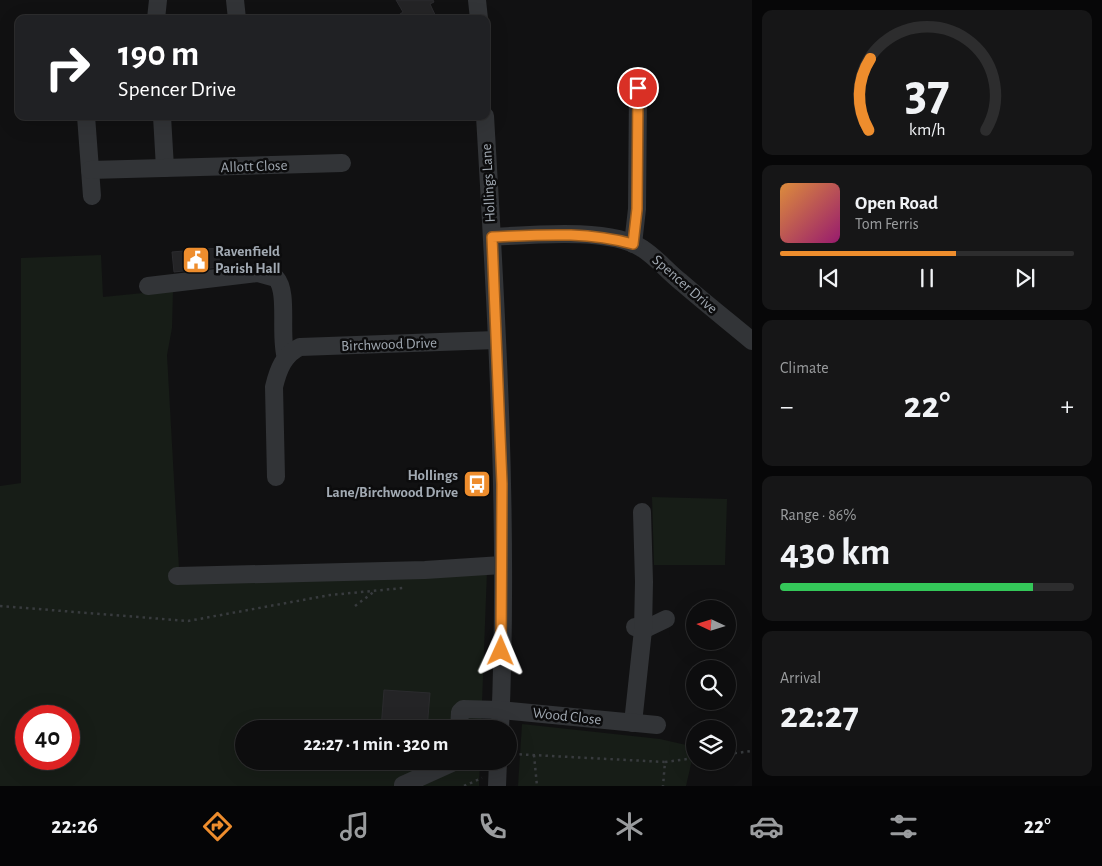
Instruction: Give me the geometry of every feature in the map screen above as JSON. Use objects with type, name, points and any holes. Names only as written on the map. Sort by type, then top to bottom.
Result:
[{"type":"street","points":[[156,15],[158,0]]},
{"type":"street","points":[[235,0],[237,15]]},
{"type":"street","points":[[477,0],[478,15]]},
{"type":"street","points":[[633,244],[637,209],[638,88]]},
{"type":"street","points":[[86,120],[92,196]]},
{"type":"street","points":[[162,120],[165,168]]},
{"type":"street","name":"Hollings Lane","points":[[484,120],[492,237],[502,484],[500,720]]},
{"type":"street","name":"Allott Close","points":[[90,170],[342,163]]},
{"type":"street","name":"Spencer Drive","points":[[492,237],[572,234],[596,236],[633,244],[644,249],[680,282],[752,341]]},
{"type":"street","points":[[148,286],[258,274],[276,278],[282,288],[282,346],[286,358],[274,386],[276,477]]},
{"type":"street","name":"Birchwood Drive","points":[[286,358],[292,350],[300,347],[496,340]]},
{"type":"street","points":[[633,723],[638,628],[644,582],[642,512]]},
{"type":"street","points":[[178,576],[425,570],[502,565]]},
{"type":"street","points":[[638,628],[666,619]]},
{"type":"street","name":"Wood Close","points":[[460,720],[460,712],[463,709],[500,710],[657,725]]},
{"type":"street","points":[[403,785],[436,770]]},
{"type":"street","points":[[497,786],[498,770]]},
{"type":"path","points":[[0,606],[188,620],[330,595],[405,588]]},
{"type":"path","points":[[355,606],[376,590]]},
{"type":"path","points":[[736,753],[752,751]]},
{"type":"path","points":[[517,754],[665,762],[686,759]]},
{"type":"path","points":[[534,755],[537,786]]},
{"type":"path","points":[[663,786],[665,762]]},
{"type":"shaded area","points":[[101,255],[103,297],[173,290],[172,328],[167,355],[179,569],[487,571],[481,720],[235,720],[235,770],[480,770],[479,786],[0,786],[0,486],[21,483],[21,258]]},
{"type":"shaded area","points":[[652,497],[727,499],[725,565],[654,565]]},
{"type":"shaded area","points":[[522,724],[660,739],[686,745],[686,770],[690,770],[686,786],[518,786]]},
{"type":"building","points":[[396,0],[433,0],[434,2],[430,4],[435,15],[399,15],[403,12]]},
{"type":"building","name":"Ravenfield Parish Hall","points":[[218,248],[220,267],[174,272],[172,252]]},
{"type":"building","points":[[384,690],[430,693],[428,720],[382,720]]},
{"type":"place","name":"Ravenfield Parish Hall","points":[[196,260]]},
{"type":"place","name":"Hollings Lane/Birchwood Drive","points":[[477,484]]},
{"type":"route","points":[[501,651],[502,484],[492,237],[572,234],[596,236],[633,244],[637,209],[638,88]]}]
